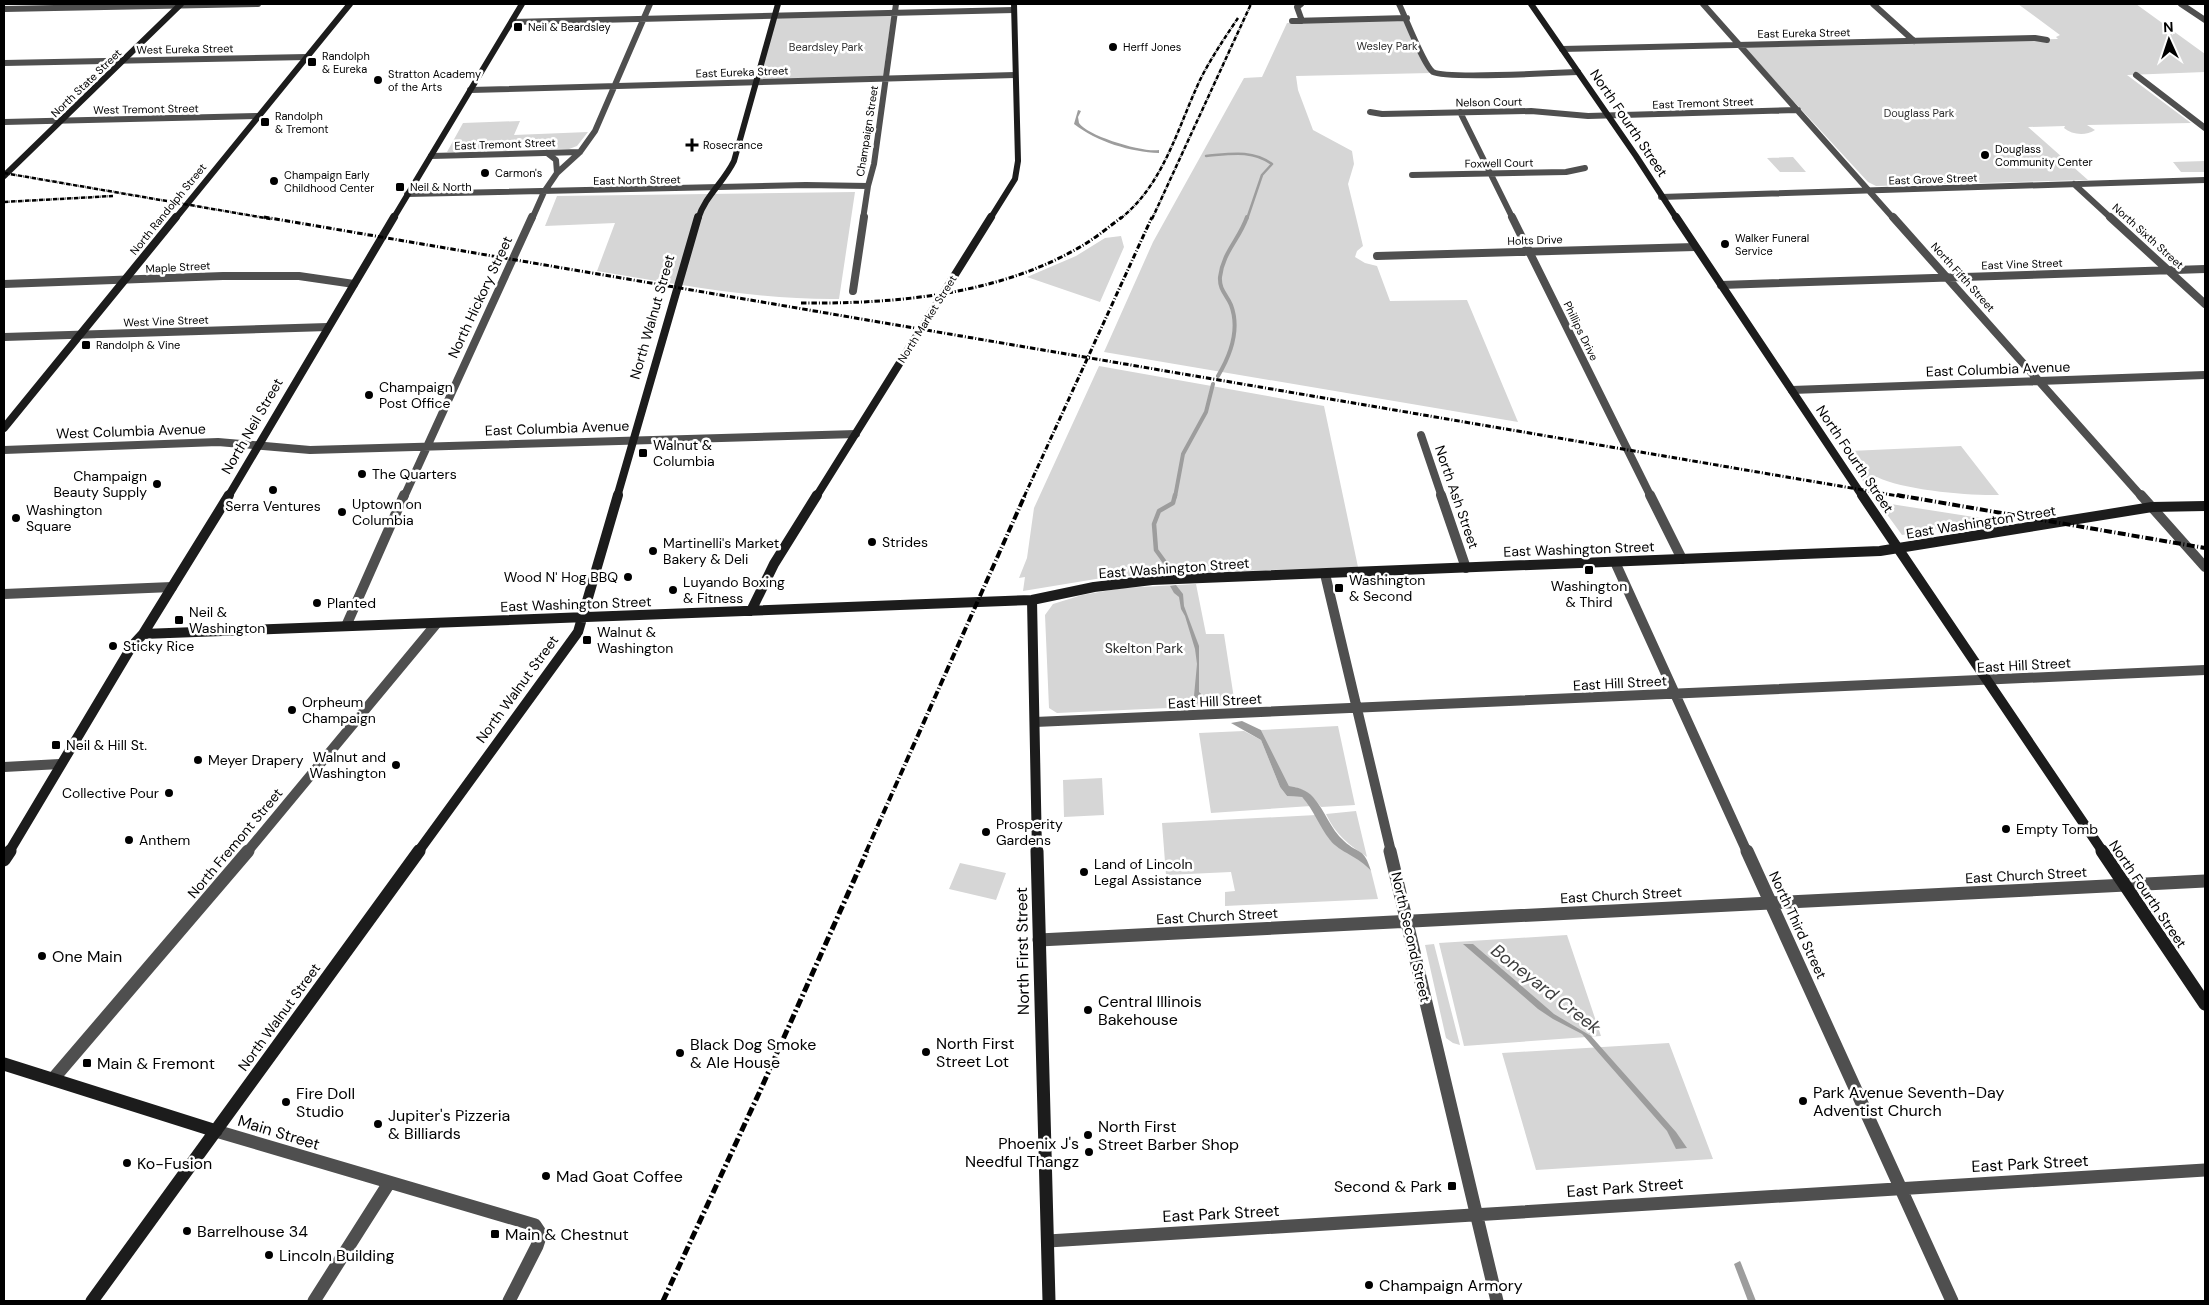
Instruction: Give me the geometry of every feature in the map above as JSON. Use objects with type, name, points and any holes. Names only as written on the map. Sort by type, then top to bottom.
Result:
[{"type":"street","points":[[4,9],[258,4]]},
{"type":"street","name":"North Randolph Street","points":[[4,428],[350,4]]},
{"type":"street","name":"North Neil Street","points":[[4,860],[132,646],[143,634],[259,444],[522,4]]},
{"type":"street","name":"North Hickory Street","points":[[346,626],[544,192],[557,174],[580,152],[595,131],[650,4]]},
{"type":"street","name":"North Walnut Street","points":[[92,1301],[578,632],[612,521],[632,440],[700,212],[713,188],[724,177],[734,160],[778,4]]},
{"type":"street","name":"Champaign Street","points":[[853,291],[868,186],[874,164],[896,4]]},
{"type":"street","points":[[1301,4],[1297,7],[1302,21]]},
{"type":"street","points":[[1399,4],[1420,50],[1431,70],[1435,73],[1464,75],[1578,72]]},
{"type":"street","name":"North Fourth Street","points":[[1531,4],[1608,115],[1661,197],[2205,1004]]},
{"type":"street","name":"North Fifth Street","points":[[1702,4],[2205,567]]},
{"type":"street","points":[[1873,4],[1914,41]]},
{"type":"street","points":[[2181,4],[2205,20]]},
{"type":"street","name":"North State Street","points":[[4,176],[180,5]]},
{"type":"street","points":[[512,22],[775,16],[1014,7]]},
{"type":"street","name":"North Market Street","points":[[751,611],[774,564],[1015,179],[1018,161],[1014,7]]},
{"type":"street","points":[[2191,10],[2202,9]]},
{"type":"street","points":[[1292,21],[1407,18]]},
{"type":"street","name":"East Eureka Street","points":[[1562,49],[2035,38],[2047,40]]},
{"type":"street","name":"West Eureka Street","points":[[4,63],[307,57]]},
{"type":"street","name":"East Eureka Street","points":[[470,90],[1015,75]]},
{"type":"street","points":[[2136,75],[2205,128]]},
{"type":"street","name":"East Tremont Street","points":[[1608,115],[1798,110]]},
{"type":"street","name":"Nelson Court","points":[[1370,112],[1382,114],[1531,111],[1577,116],[1608,115]]},
{"type":"street","name":"Phillips Drive","points":[[1460,112],[1682,559]]},
{"type":"street","name":"West Tremont Street","points":[[4,122],[258,116]]},
{"type":"street","name":"East Tremont Street","points":[[431,156],[580,152]]},
{"type":"street","points":[[547,153],[556,160],[557,174]]},
{"type":"street","name":"Foxwell Court","points":[[1412,175],[1566,172],[1585,168]]},
{"type":"street","name":"East Grove Street","points":[[1661,197],[2205,180]]},
{"type":"street","name":"North Sixth Street","points":[[2074,184],[2205,304]]},
{"type":"street","name":"East North Street","points":[[408,194],[868,186]]},
{"type":"street","name":"Holts Drive","points":[[1376,256],[1695,247]]},
{"type":"street","name":"East Vine Street","points":[[1720,284],[2205,269]]},
{"type":"street","name":"Maple Street","points":[[4,284],[223,276],[299,276],[354,284]]},
{"type":"street","name":"West Vine Street","points":[[4,337],[328,327]]},
{"type":"street","name":"East Columbia Avenue","points":[[1792,390],[2205,375]]},
{"type":"street","name":"East Columbia Avenue","points":[[259,444],[310,450],[856,434]]},
{"type":"street","name":"North Ash Street","points":[[1421,435],[1466,568]]},
{"type":"street","name":"West Columbia Avenue","points":[[4,450],[218,442],[259,444]]},
{"type":"street","name":"East Washington Street","points":[[143,634],[1032,600],[1119,583],[1899,550],[2152,507],[2205,506]]},
{"type":"street","name":"North Third Street","points":[[1615,562],[1952,1301]]},
{"type":"street","name":"North Second Street","points":[[1325,574],[1497,1301]]},
{"type":"street","points":[[4,594],[172,587]]},
{"type":"street","name":"North First Street","points":[[1032,600],[1039,940],[1050,1301]]},
{"type":"street","name":"North Fremont Street","points":[[53,1080],[248,851],[437,623]]},
{"type":"street","name":"East Hill Street","points":[[1035,722],[2205,670]]},
{"type":"street","points":[[4,768],[60,764]]},
{"type":"street","name":"East Church Street","points":[[1039,940],[2205,880]]},
{"type":"street","name":"Main Street","points":[[4,1064],[216,1131],[535,1226],[541,1234],[537,1246],[509,1301]]},
{"type":"street","name":"East Park Street","points":[[1048,1241],[2205,1170]]},
{"type":"street","points":[[314,1301],[389,1183]]},
{"type":"green space","name":"Douglass Park","points":[[2018,4],[2136,4],[2205,54],[2205,72],[2127,75],[2191,123],[2087,125],[2095,130],[2083,134],[2071,132],[2064,128],[2065,126],[2028,127],[2088,180],[1876,186],[1868,182],[1742,45],[2058,39],[2056,37],[2060,35]]},
{"type":"green space","name":"Beardsley Park","points":[[892,13],[883,77],[759,81],[777,16]]},
{"type":"green space","name":"Wesley Park","points":[[1407,18],[1431,73],[1296,76],[1298,90],[1313,130],[1352,151],[1354,164],[1348,184],[1363,246],[1357,251],[1355,257],[1365,263],[1377,266],[1390,301],[1467,300],[1518,422],[1104,352],[1153,242],[1244,78],[1262,77],[1287,23]]},
{"type":"green space","points":[[520,121],[514,135],[588,132],[577,146],[569,149],[509,148],[507,151],[503,151],[504,148],[447,152],[463,123]]},
{"type":"green space","points":[[1793,157],[1806,172],[1780,172],[1767,158]]},
{"type":"green space","points":[[2205,161],[2205,172],[2181,172],[2173,162]]},
{"type":"green space","points":[[855,192],[839,299],[808,299],[747,294],[597,271],[615,223],[545,226],[557,196]]},
{"type":"green space","points":[[1121,236],[1124,247],[1100,302],[1027,277],[1076,256],[1105,238]]},
{"type":"green space","points":[[1099,366],[1324,406],[1358,567],[1156,574],[1102,578],[1023,591],[1025,577],[1019,578],[1027,558],[1034,508]]},
{"type":"green space","points":[[1961,446],[1999,495],[1919,489],[1889,482],[1877,477],[1863,481],[1856,471],[1863,470],[1850,451]]},
{"type":"green space","points":[[1878,502],[1993,520],[1902,535]]},
{"type":"green space","name":"Skelton Park","points":[[1196,584],[1206,634],[1224,634],[1235,705],[1057,713],[1049,708],[1045,615],[1053,604],[1082,595],[1123,588]]},
{"type":"green space","points":[[1338,726],[1355,805],[1321,807],[1307,793],[1299,788],[1289,786],[1261,730]]},
{"type":"green space","points":[[1244,731],[1261,740],[1280,787],[1287,796],[1302,797],[1311,806],[1211,813],[1199,733]]},
{"type":"green space","points":[[1102,778],[1104,815],[1064,817],[1063,780]]},
{"type":"green space","points":[[1356,811],[1367,857],[1343,838],[1326,814]]},
{"type":"green space","points":[[1316,815],[1331,841],[1364,863],[1371,871],[1378,899],[1225,906],[1225,892],[1235,891],[1231,872],[1166,875],[1162,823]]},
{"type":"green space","points":[[960,863],[1006,873],[996,900],[949,889]]},
{"type":"green space","points":[[1567,935],[1601,1036],[1464,1046],[1439,943]]},
{"type":"green space","points":[[1434,944],[1460,1045],[1446,1038],[1425,945]]},
{"type":"green space","points":[[1669,1043],[1713,1159],[1536,1170],[1502,1053]]},
{"type":"shaded area","points":[[1078,110],[1081,111],[1078,117],[1079,123],[1093,133],[1129,146],[1159,150],[1159,153],[1137,151],[1093,136],[1074,124]]},
{"type":"shaded area","points":[[1176,585],[1183,594],[1184,606],[1199,646],[1199,692],[1214,706],[1207,706],[1196,702],[1194,696],[1197,664],[1195,649],[1181,609],[1179,597],[1170,586]]},
{"type":"shaded area","points":[[1242,721],[1261,730],[1289,786],[1302,789],[1313,797],[1339,836],[1366,858],[1371,871],[1334,844],[1326,835],[1302,797],[1287,796],[1280,787],[1261,740],[1231,723]]},
{"type":"shaded area","points":[[1463,944],[1473,944],[1554,1014],[1591,1036],[1676,1132],[1687,1148],[1676,1149],[1667,1131],[1582,1034],[1538,1009]]},
{"type":"shaded area","points":[[1740,1261],[1756,1301],[1748,1301],[1734,1264]]},
{"type":"waterway","name":"Boneyard Creek","points":[[1206,156],[1248,154],[1264,159],[1272,164],[1262,175],[1247,219]]},
{"type":"waterway","name":"Boneyard Creek","points":[[1218,376],[1230,351],[1234,333],[1234,314],[1222,289],[1220,277],[1224,260],[1247,217]]},
{"type":"waterway","name":"Boneyard Creek","points":[[1175,497],[1183,454],[1206,412],[1213,384]]},
{"type":"waterway","name":"Boneyard Creek","points":[[1172,572],[1156,550],[1154,524],[1159,511],[1173,503],[1175,495]]},
{"type":"railway","points":[[1152,219],[1251,4]]},
{"type":"railway","points":[[1120,219],[1135,205],[1159,173],[1200,80],[1238,18]]},
{"type":"railway","points":[[4,173],[271,219]]},
{"type":"railway","points":[[4,202],[113,196]]},
{"type":"railway","points":[[264,217],[1088,358]]},
{"type":"railway","points":[[801,303],[837,303],[910,298],[947,293],[983,285],[1019,275],[1053,261],[1085,244],[1122,217]]},
{"type":"railway","points":[[1088,358],[1152,217]]},
{"type":"railway","points":[[1024,497],[1088,358]]},
{"type":"railway","points":[[1088,358],[1904,497]]},
{"type":"railway","points":[[866,852],[1025,495]]},
{"type":"railway","points":[[1897,495],[2205,548]]},
{"type":"railway","points":[[663,1301],[760,1091],[867,851]]},
{"type":"place","name":"Neil & Beardsley","points":[[518,27]]},
{"type":"place","name":"Herff Jones","points":[[1113,47]]},
{"type":"place","name":"Randolph & Eureka","points":[[312,62]]},
{"type":"place","name":"Stratton Academy of the Arts","points":[[378,80]]},
{"type":"place","name":"Randolph & Tremont","points":[[265,122]]},
{"type":"place","name":"Rosecrance","points":[[692,145]]},
{"type":"place","name":"Douglass Community Center","points":[[1985,155]]},
{"type":"place","name":"Carmon's","points":[[485,173]]},
{"type":"place","name":"Champaign Early Childhood Center","points":[[274,181]]},
{"type":"place","name":"Neil & North","points":[[400,187]]},
{"type":"place","name":"Walker Funeral Service","points":[[1725,244]]},
{"type":"place","name":"Randolph & Vine","points":[[86,345]]},
{"type":"place","name":"Champaign Post Office","points":[[369,395]]},
{"type":"place","name":"Walnut & Columbia","points":[[643,453]]},
{"type":"place","name":"The Quarters","points":[[362,474]]},
{"type":"place","name":"Champaign Beauty Supply","points":[[157,484]]},
{"type":"place","name":"Serra Ventures","points":[[273,490]]},
{"type":"place","name":"Uptown on Columbia","points":[[342,512]]},
{"type":"place","name":"Washington Square","points":[[16,518]]},
{"type":"place","name":"Strides","points":[[872,542]]},
{"type":"place","name":"Martinelli's Market Bakery & Deli","points":[[653,551]]},
{"type":"place","name":"Washington & Third","points":[[1589,570]]},
{"type":"place","name":"Wood N' Hog BBQ","points":[[628,577]]},
{"type":"place","name":"Washington & Second","points":[[1339,588]]},
{"type":"place","name":"Luyando Boxing & Fitness","points":[[673,590]]},
{"type":"place","name":"Planted","points":[[317,603]]},
{"type":"place","name":"Neil & Washington","points":[[179,620]]},
{"type":"place","name":"Walnut & Washington","points":[[587,640]]},
{"type":"place","name":"Sticky Rice","points":[[113,646]]},
{"type":"place","name":"Orpheum Champaign","points":[[292,710]]},
{"type":"place","name":"Neil & Hill St.","points":[[56,745]]},
{"type":"place","name":"Meyer Drapery","points":[[198,760]]},
{"type":"place","name":"Walnut and Washington","points":[[396,765]]},
{"type":"place","name":"Collective Pour","points":[[169,793]]},
{"type":"place","name":"Empty Tomb","points":[[2006,829]]},
{"type":"place","name":"Prosperity Gardens","points":[[986,832]]},
{"type":"place","name":"Anthem","points":[[129,840]]},
{"type":"place","name":"Land of Lincoln Legal Assistance","points":[[1084,872]]},
{"type":"place","name":"One Main","points":[[42,956]]},
{"type":"place","name":"Central Illinois Bakehouse","points":[[1088,1010]]},
{"type":"place","name":"North First Street Lot","points":[[926,1052]]},
{"type":"place","name":"Black Dog Smoke & Ale House","points":[[680,1053]]},
{"type":"place","name":"Main & Fremont","points":[[87,1063]]},
{"type":"place","name":"Park Avenue Seventh-Day Adventist Church","points":[[1803,1101]]},
{"type":"place","name":"Fire Doll Studio","points":[[286,1102]]},
{"type":"place","name":"Jupiter's Pizzeria & Billiards","points":[[378,1124]]},
{"type":"place","name":"North First Street Barber Shop","points":[[1088,1135]]},
{"type":"place","name":"Phoenix J's Needful Thangz","points":[[1089,1152]]},
{"type":"place","name":"Ko-Fusion","points":[[127,1163]]},
{"type":"place","name":"Mad Goat Coffee","points":[[546,1176]]},
{"type":"place","name":"Second & Park","points":[[1452,1186]]},
{"type":"place","name":"Barrelhouse 34","points":[[187,1231]]},
{"type":"place","name":"Main & Chestnut","points":[[495,1234]]},
{"type":"place","name":"Lincoln Building","points":[[269,1255]]},
{"type":"place","name":"Champaign Armory","points":[[1369,1285]]}]
